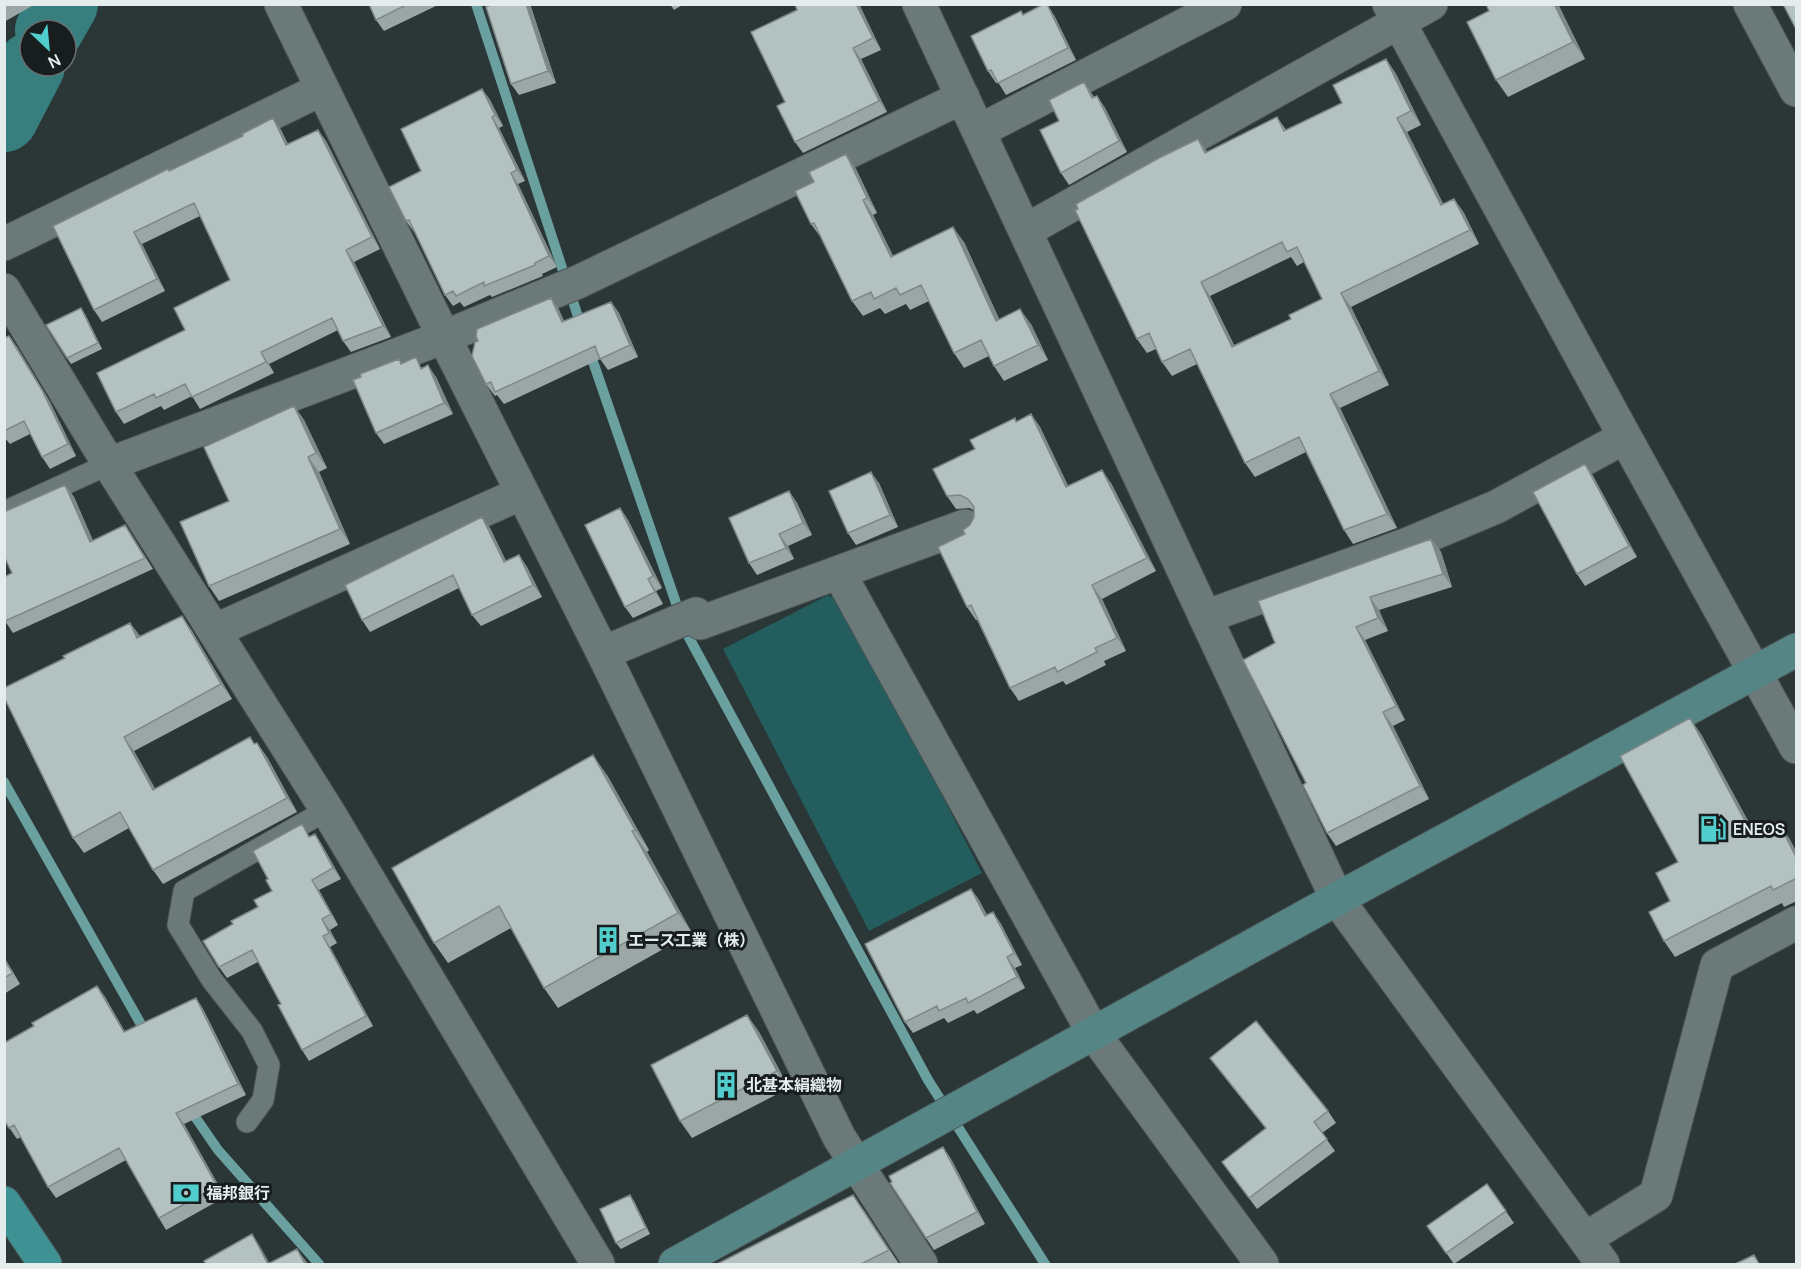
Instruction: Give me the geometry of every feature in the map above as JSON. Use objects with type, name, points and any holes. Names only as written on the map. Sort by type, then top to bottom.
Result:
[{"type":"main road","points":[[4,1203],[45,1264]]},
{"type":"street","points":[[281,4],[444,337],[603,653],[839,1137],[858,1163],[921,1264]]},
{"type":"street","points":[[919,4],[1337,899],[1594,1252],[1656,1195],[1717,965],[1797,923]]},
{"type":"street","points":[[979,132],[1225,4]]},
{"type":"street","points":[[1025,231],[1394,13],[1431,4]]},
{"type":"street","points":[[1750,4],[1797,90]]},
{"type":"street","points":[[1394,13],[1624,437],[1797,747]]},
{"type":"street","points":[[4,243],[322,88]]},
{"type":"street","points":[[109,464],[444,337],[578,282],[963,97]]},
{"type":"street","points":[[4,290],[109,464],[327,810],[598,1264]]},
{"type":"street","points":[[1205,617],[1408,544],[1496,507],[1624,437]]},
{"type":"street","points":[[214,632],[522,493]]},
{"type":"street","points":[[603,653],[696,614],[700,623],[964,526]]},
{"type":"street","points":[[839,573],[1094,1034],[1262,1264]]},
{"type":"street","points":[[675,1264],[1337,899],[1797,650]]},
{"type":"lane","points":[[4,512],[109,464]]},
{"type":"lane","points":[[247,1122],[263,1100],[268,1065],[252,1031],[212,981],[178,925],[184,891],[327,810]]},
{"type":"shaded area","points":[[828,595],[843,603],[982,873],[869,931],[723,649]]},
{"type":"building","points":[[369,4],[408,4],[376,20]]},
{"type":"building","points":[[493,4],[526,4],[548,71],[511,84],[486,7]]},
{"type":"building","points":[[795,4],[856,4],[873,38],[853,48],[879,101],[795,142],[777,106],[785,102],[751,32],[797,10]]},
{"type":"building","points":[[1047,4],[1068,48],[998,83],[991,70],[988,71],[971,36],[1021,11],[1023,15]]},
{"type":"building","points":[[1486,4],[1554,4],[1573,42],[1496,80],[1467,22],[1489,11]]},
{"type":"building","points":[[1783,4],[1797,4],[1797,31]]},
{"type":"building","points":[[1386,59],[1411,111],[1397,118],[1441,205],[1454,199],[1470,230],[1341,293],[1379,371],[1330,394],[1387,514],[1344,530],[1299,437],[1245,463],[1190,349],[1162,362],[1149,333],[1137,339],[1075,210],[1078,209],[1076,204],[1198,139],[1205,153],[1277,117],[1284,131],[1342,103],[1333,85]],"holes":[[[1282,242],[1287,252],[1297,247],[1322,299],[1289,315],[1291,319],[1232,347],[1201,282]]]},
{"type":"building","points":[[1084,82],[1092,98],[1097,96],[1119,141],[1061,173],[1040,130],[1059,121],[1049,100]]},
{"type":"building","points":[[482,89],[495,115],[492,117],[517,170],[511,173],[549,256],[535,265],[484,286],[484,282],[456,296],[453,291],[445,295],[409,220],[406,221],[389,187],[421,171],[401,129]]},
{"type":"building","points":[[273,118],[286,145],[318,130],[372,237],[346,250],[383,326],[343,341],[332,318],[261,352],[266,362],[192,397],[185,384],[156,398],[154,394],[116,412],[97,373],[185,330],[174,308],[230,280],[194,203],[134,232],[157,279],[94,310],[53,226],[168,169],[169,171],[243,136],[242,134]]},
{"type":"building","points":[[846,154],[867,198],[863,200],[891,257],[953,227],[996,321],[1020,309],[1038,345],[994,366],[981,340],[954,353],[921,285],[900,295],[896,288],[874,299],[871,292],[852,301],[814,223],[811,224],[795,191],[814,182],[809,172]]},
{"type":"building","points":[[551,298],[562,322],[611,302],[630,345],[600,359],[595,346],[495,392],[491,382],[486,384],[472,356],[475,342],[478,341],[477,329]]},
{"type":"building","points":[[81,308],[98,343],[67,358],[46,325]]},
{"type":"building","points":[[9,336],[42,390],[68,444],[42,457],[24,421],[4,431],[4,338]]},
{"type":"building","points":[[416,357],[421,369],[428,365],[444,403],[376,433],[353,380],[361,377],[360,374],[399,359],[401,364]]},
{"type":"building","points":[[294,406],[316,453],[308,457],[340,529],[209,586],[180,522],[229,501],[204,447]]},
{"type":"building","points":[[1031,414],[1066,487],[1102,470],[1147,558],[1092,585],[1117,638],[1095,648],[1097,652],[1057,672],[1055,667],[1010,688],[971,605],[967,607],[938,547],[965,534],[963,530],[970,525],[974,517],[974,507],[968,499],[960,495],[947,496],[933,469],[975,449],[970,440],[1015,418],[1016,422]]},
{"type":"building","points":[[1585,464],[1629,546],[1577,574],[1533,492]]},
{"type":"building","points":[[871,472],[890,515],[848,533],[829,491]]},
{"type":"building","points":[[65,485],[90,542],[125,525],[145,558],[5,621],[4,577],[12,573],[4,556],[4,512]]},
{"type":"building","points":[[789,491],[803,523],[779,534],[786,548],[749,563],[729,518]]},
{"type":"building","points":[[620,508],[653,576],[648,579],[655,592],[625,607],[585,525]]},
{"type":"building","points":[[482,517],[504,562],[519,555],[533,585],[472,615],[453,575],[362,620],[345,585]]},
{"type":"building","points":[[1431,539],[1443,574],[1370,597],[1378,618],[1356,627],[1396,706],[1383,712],[1420,786],[1327,833],[1303,785],[1306,783],[1243,660],[1275,643],[1258,601]]},
{"type":"building","points":[[182,616],[221,684],[124,737],[153,790],[250,737],[254,744],[257,743],[287,798],[153,870],[120,812],[73,838],[4,697],[4,688],[130,623],[137,638]]},
{"type":"building","points":[[1690,718],[1752,834],[1778,821],[1797,859],[1797,878],[1773,890],[1771,886],[1664,941],[1649,912],[1670,901],[1656,873],[1678,862],[1620,756]]},
{"type":"building","points":[[593,755],[678,913],[544,988],[499,906],[434,943],[392,868]]},
{"type":"building","points":[[302,824],[309,837],[315,834],[333,868],[312,880],[331,914],[322,919],[329,933],[323,936],[366,1016],[302,1050],[252,950],[219,967],[203,941],[233,924],[231,921],[258,907],[254,900],[272,891],[253,851]]},
{"type":"building","points":[[971,889],[985,916],[993,912],[1014,953],[1007,957],[1017,977],[968,1003],[966,998],[939,1011],[937,1006],[905,1022],[865,944]]},
{"type":"building","points":[[4,960],[13,973],[4,978]]},
{"type":"building","points":[[97,986],[124,1032],[196,998],[238,1084],[176,1113],[217,1186],[159,1218],[119,1148],[48,1187],[14,1125],[9,1128],[4,1120],[4,1043],[34,1026],[32,1023]]},
{"type":"building","name":"北甚本絹織物","points":[[747,1015],[777,1071],[680,1121],[651,1065]]},
{"type":"building","points":[[1256,1021],[1328,1111],[1314,1122],[1327,1139],[1249,1198],[1222,1162],[1266,1128],[1210,1058]]},
{"type":"building","points":[[943,1147],[977,1212],[926,1238],[890,1183],[892,1182],[889,1176]]},
{"type":"building","points":[[1487,1184],[1506,1211],[1446,1253],[1427,1226]]},
{"type":"building","points":[[630,1195],[646,1228],[616,1243],[600,1209]]},
{"type":"building","points":[[853,1195],[889,1250],[861,1264],[717,1264]]},
{"type":"building","points":[[252,1234],[268,1264],[206,1264],[204,1261]]},
{"type":"building","points":[[297,1249],[305,1264],[268,1264]]},
{"type":"building","points":[[1754,1255],[1759,1264],[1735,1264]]},
{"type":"waterway","points":[[56,18],[64,4]]},
{"type":"waterway","points":[[476,4],[582,329]]},
{"type":"waterway","points":[[4,118],[25,78]]},
{"type":"waterway","points":[[589,350],[686,632],[928,1080],[1045,1264]]},
{"type":"waterway","points":[[4,782],[147,1035]]},
{"type":"waterway","points":[[189,1108],[218,1150],[319,1264]]},
{"type":"place","name":"ENEOS","points":[[1713,829]]},
{"type":"place","name":"エース工業（株）","points":[[608,940]]},
{"type":"place","name":"北甚本絹織物","points":[[726,1085]]},
{"type":"place","name":"福邦銀行","points":[[186,1193]]}]
